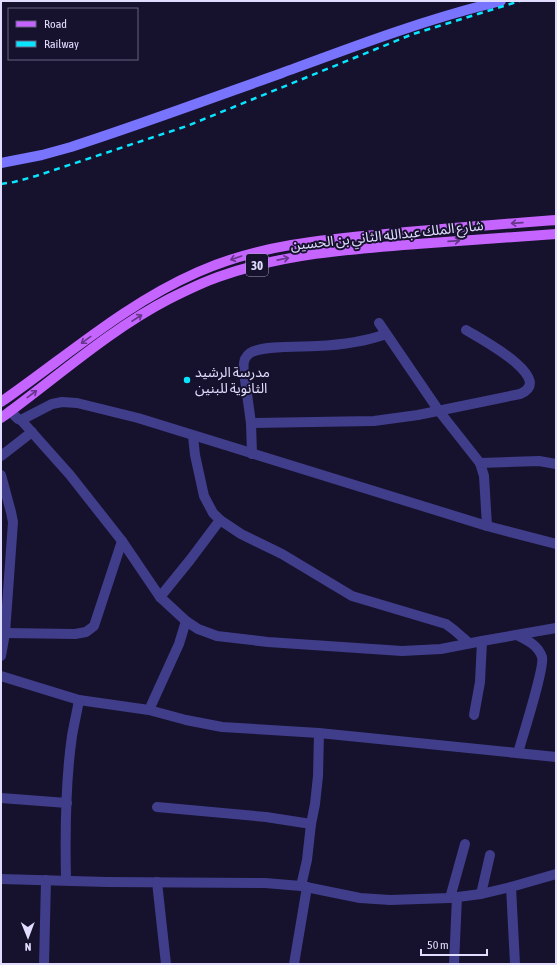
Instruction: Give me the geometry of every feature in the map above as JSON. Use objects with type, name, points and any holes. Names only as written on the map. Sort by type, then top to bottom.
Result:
[{"type":"main road","name":"شارع الملك عبدالله الثاني بن الحسين","points":[[1,402],[122,314],[144,300],[198,272],[234,258],[300,242],[556,220]]},
{"type":"main road","points":[[382,234],[383,247]]},
{"type":"main road","name":"شارع الملك عبدالله الثاني بن الحسين","points":[[1,418],[95,347],[137,318],[168,300],[218,277],[299,256],[383,247],[556,234]]},
{"type":"street","points":[[1,164],[71,147],[390,33],[458,12],[501,1]]},
{"type":"street","points":[[379,323],[439,410],[480,462],[484,476],[487,526]]},
{"type":"street","points":[[251,422],[374,421],[411,416],[520,394],[527,391],[530,386],[528,374],[522,367],[504,353],[466,330]]},
{"type":"street","points":[[252,454],[251,422],[243,364],[246,356],[252,352],[278,347],[317,346],[362,342],[386,334]]},
{"type":"street","points":[[21,420],[52,404],[68,402],[77,403],[138,418],[487,526],[556,544]]},
{"type":"street","points":[[10,411],[21,420],[70,475],[122,541],[160,596],[186,621],[198,629],[217,636],[268,642],[402,651],[441,649],[556,628]]},
{"type":"street","points":[[1,456],[32,432]]},
{"type":"street","points":[[193,436],[195,455],[204,496],[213,513],[220,520],[241,534],[282,554],[352,596],[446,624],[470,643]]},
{"type":"street","points":[[480,462],[539,461],[556,464]]},
{"type":"street","points":[[1,476],[13,522],[5,633],[1,656]]},
{"type":"street","points":[[160,596],[190,560],[220,520]]},
{"type":"street","points":[[5,633],[75,634],[86,632],[94,626],[122,541]]},
{"type":"street","points":[[149,710],[179,644],[186,621]]},
{"type":"street","points":[[517,635],[536,647],[542,659],[540,674],[518,753]]},
{"type":"street","points":[[474,715],[480,682],[482,641]]},
{"type":"street","points":[[1,676],[79,700],[149,710],[186,720],[222,727],[319,733],[556,757]]},
{"type":"street","points":[[66,880],[68,776],[72,736],[79,700]]},
{"type":"street","points":[[294,964],[311,824],[315,804],[318,776],[319,733]]},
{"type":"street","points":[[1,798],[67,803]]},
{"type":"street","points":[[157,807],[266,817],[311,824]]},
{"type":"street","points":[[454,964],[454,897],[465,844]]},
{"type":"street","points":[[481,894],[490,855]]},
{"type":"street","points":[[1,879],[265,883],[304,887],[360,898],[390,900],[454,897],[481,894],[556,874]]},
{"type":"street","points":[[44,964],[46,880]]},
{"type":"street","points":[[157,882],[166,964]]},
{"type":"street","points":[[511,887],[515,964]]},
{"type":"railway","points":[[1,184],[36,176],[187,126],[413,34],[520,1]]},
{"type":"place","name":"مدرسة الرشيد الثانوية للبنين","points":[[187,380]]}]
